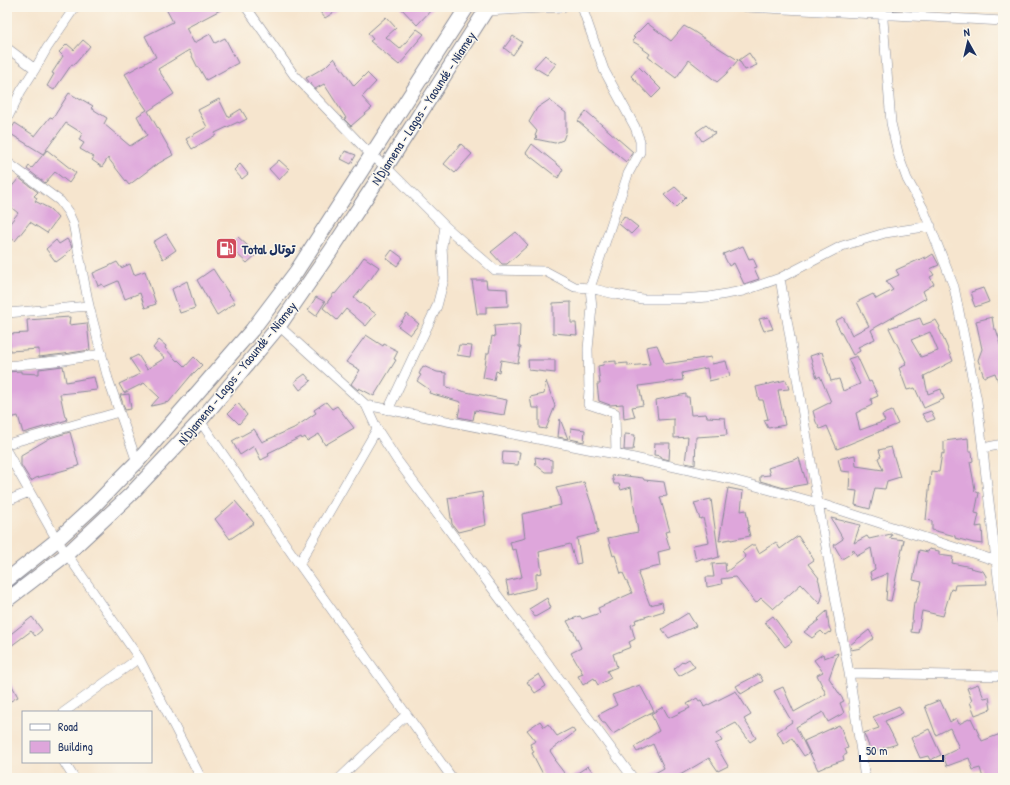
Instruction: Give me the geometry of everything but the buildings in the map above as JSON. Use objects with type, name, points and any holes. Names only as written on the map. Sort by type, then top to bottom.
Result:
[{"type":"highway","name":"N'Djamena - Lagos - Yaoundé - Niamey","points":[[7,580],[57,540],[95,505],[137,462],[256,324],[296,272],[467,7]]},
{"type":"highway","name":"N'Djamena - Lagos - Yaoundé - Niamey","points":[[7,600],[67,554],[131,494],[200,421],[279,326],[386,167],[487,9]]},
{"type":"street","points":[[7,119],[21,91],[47,48],[75,7]]},
{"type":"street","points":[[246,7],[294,75],[371,155],[386,167],[445,226],[495,270],[545,271],[575,287],[590,288],[642,299],[709,297],[743,291],[780,278],[842,246],[885,233],[931,226]]},
{"type":"street","points":[[487,9],[563,7]]},
{"type":"street","points":[[582,7],[604,70],[635,127],[640,141],[640,152],[628,174],[590,288],[592,307],[588,349],[588,404],[615,413],[616,454]]},
{"type":"street","points":[[746,7],[882,11],[1003,21]]},
{"type":"street","points":[[882,11],[891,123],[899,157],[907,179],[931,226],[954,287],[978,402],[983,448],[1000,562],[1003,619]]},
{"type":"street","points":[[7,48],[35,69]]},
{"type":"street","points":[[7,162],[60,201],[68,212],[73,223],[90,306],[108,379],[137,462]]},
{"type":"street","points":[[388,410],[437,306],[444,279],[442,246],[445,226]]},
{"type":"street","points":[[780,278],[818,503],[849,672],[865,778]]},
{"type":"street","points":[[7,313],[90,306]]},
{"type":"street","points":[[279,326],[366,405],[377,428],[414,484],[633,778]]},
{"type":"street","points":[[7,366],[65,360],[102,354]]},
{"type":"street","points":[[366,405],[616,454],[730,479],[818,503],[1000,562]]},
{"type":"street","points":[[7,444],[119,412]]},
{"type":"street","points":[[200,421],[299,564],[452,778]]},
{"type":"street","points":[[299,564],[377,428]]},
{"type":"street","points":[[983,448],[1003,444]]},
{"type":"street","points":[[7,452],[57,540],[138,658],[201,778]]},
{"type":"street","points":[[7,501],[29,492]]},
{"type":"street","points":[[65,711],[138,658]]},
{"type":"street","points":[[849,672],[1003,676]]},
{"type":"street","points":[[340,778],[406,715]]},
{"type":"street","points":[[65,763],[74,778]]},
{"type":"place","name":"Total توتال","points":[[227,249]]}]
